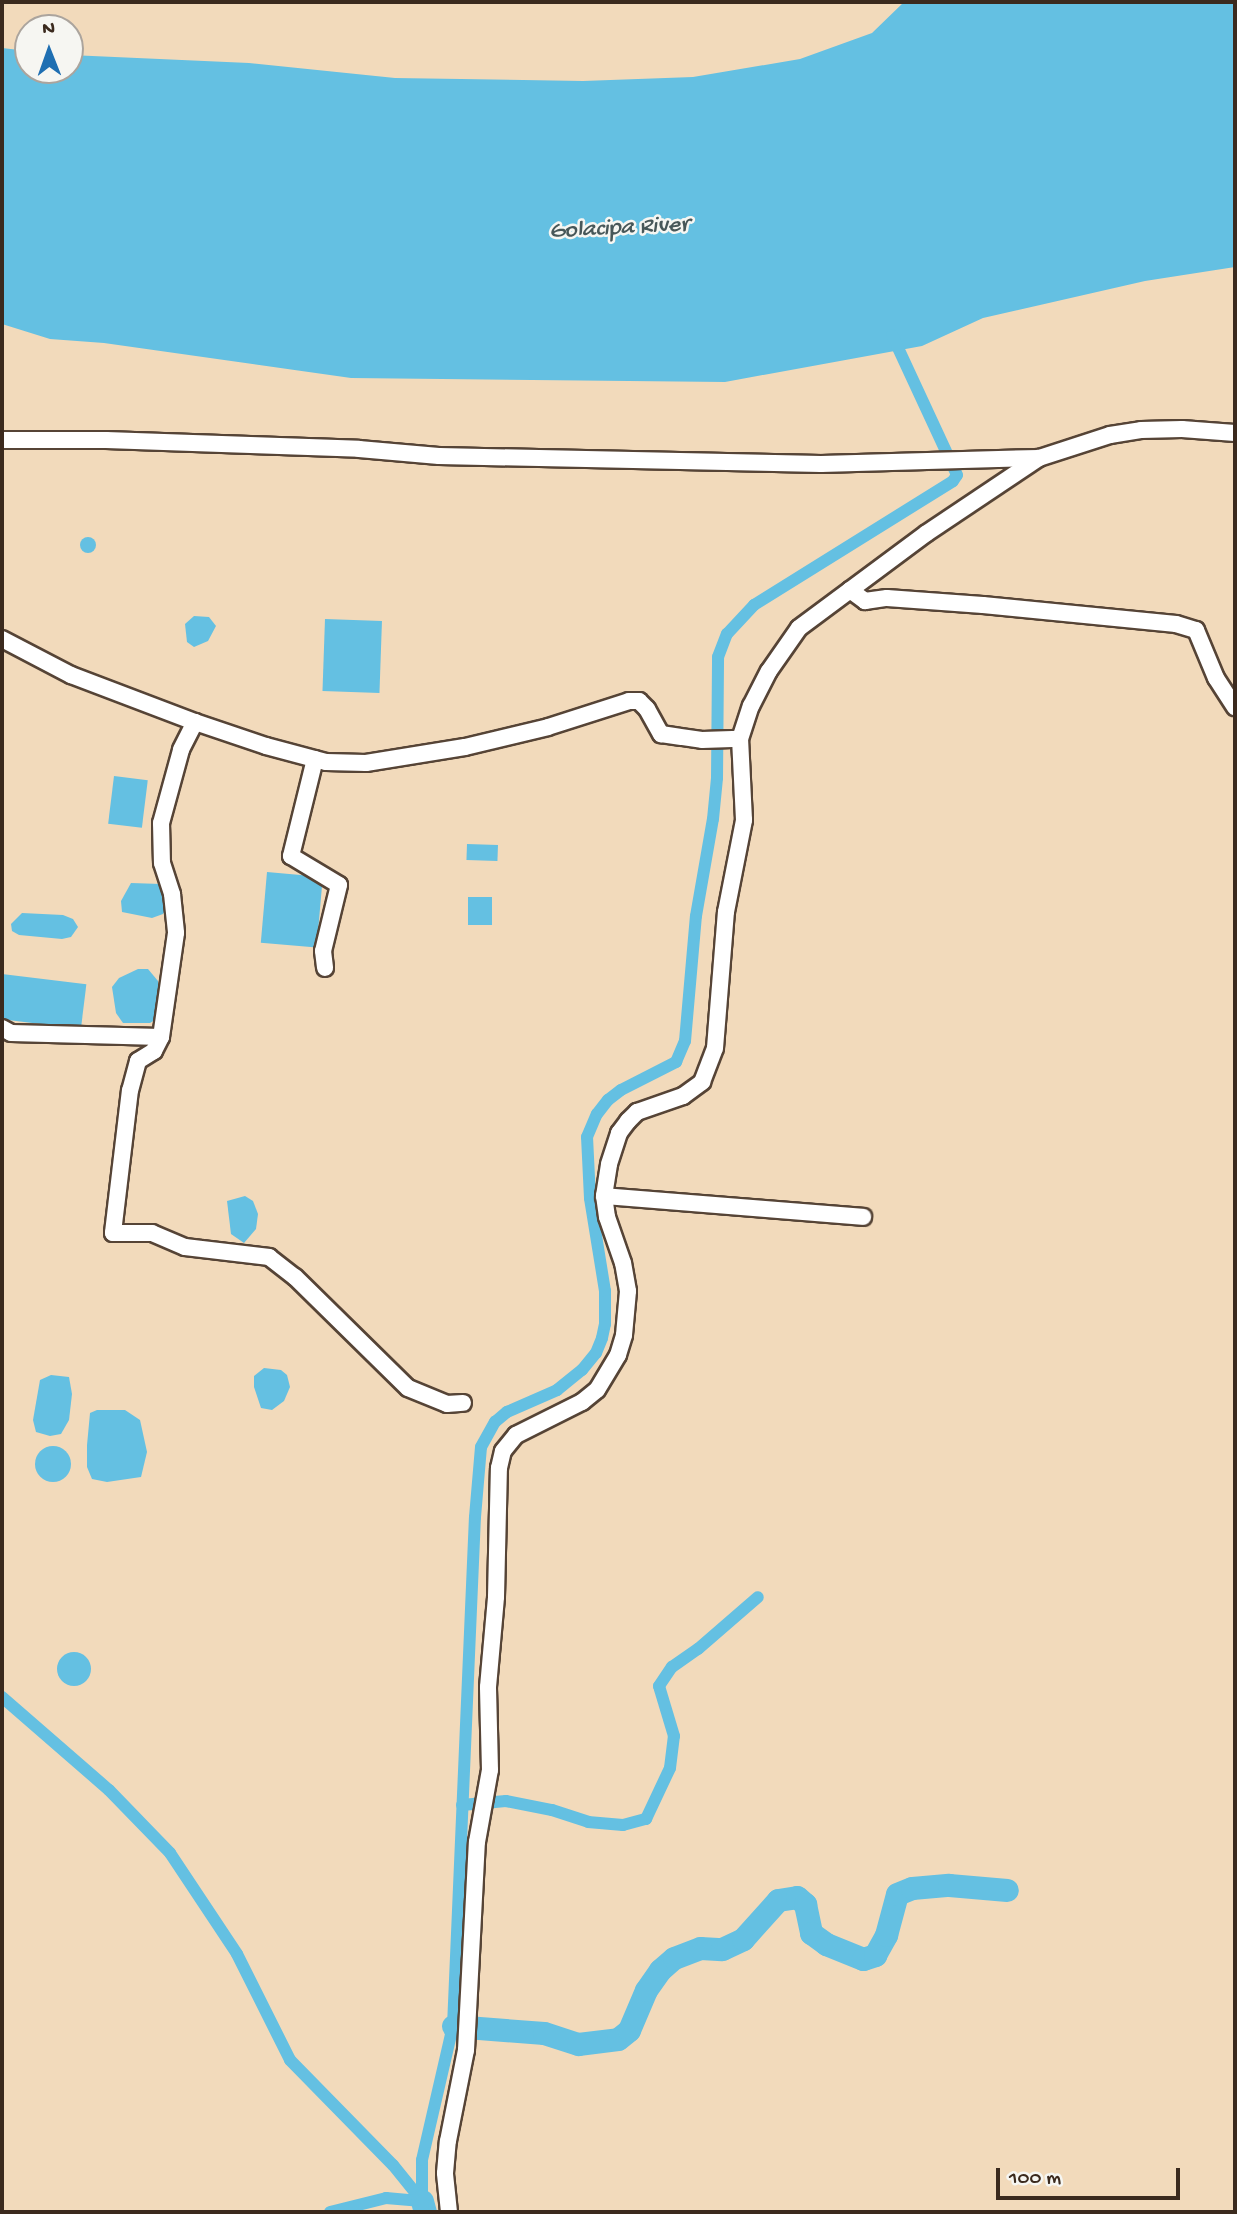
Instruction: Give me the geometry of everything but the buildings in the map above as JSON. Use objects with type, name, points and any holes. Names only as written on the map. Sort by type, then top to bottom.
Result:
[{"type":"street","points":[[449,2212],[445,2173],[447,2141],[466,2050],[471,2001],[477,1842],[482,1827],[490,1770],[488,1687],[496,1597],[499,1468],[503,1451],[516,1435],[582,1402],[607,1379],[618,1354],[628,1291],[623,1263],[607,1217],[604,1196],[609,1164],[619,1133],[628,1121],[637,1112],[683,1096],[702,1082],[715,1048],[726,912],[744,820],[740,739],[764,679],[799,628],[927,533],[1039,458],[1110,435],[1141,430],[1182,429],[1235,433]]},
{"type":"street","points":[[2,440],[106,439],[359,449],[439,456],[821,464],[1039,458]]},
{"type":"street","points":[[850,590],[865,601],[887,598],[983,605],[1176,624],[1196,630],[1216,678],[1235,708]]},
{"type":"street","points":[[2,639],[71,675],[195,722],[315,759],[366,763],[465,747],[548,727],[629,701],[639,701],[661,734],[702,740],[740,739]]},
{"type":"street","points":[[195,722],[181,750],[161,824],[162,863],[173,894],[176,933],[161,1037],[154,1051],[138,1061],[130,1090],[113,1233],[152,1233],[184,1247],[269,1256],[295,1277],[408,1388],[447,1404],[463,1403]]},
{"type":"street","points":[[315,759],[291,856],[339,885],[323,951],[325,968]]},
{"type":"street","points":[[2,1028],[11,1033],[161,1037]]},
{"type":"street","points":[[604,1196],[863,1217]]},
{"type":"water","name":"Golacipa River","points":[[904,2],[1235,2],[1235,267],[1145,281],[983,318],[922,346],[725,382],[351,378],[104,343],[50,339],[2,324],[2,48],[14,49],[14,84],[84,84],[84,56],[249,63],[395,78],[583,81],[693,77],[800,59],[872,33]]},
{"type":"water","points":[[85,537],[91,537],[96,545],[94,551],[85,553],[80,548],[80,542]]},
{"type":"water","points":[[194,616],[209,617],[216,626],[208,641],[194,647],[187,642],[185,624]]},
{"type":"water","points":[[325,619],[382,621],[379,693],[322,691]]},
{"type":"water","points":[[114,776],[148,780],[142,828],[108,824]]},
{"type":"water","points":[[467,844],[498,845],[497,861],[466,860]]},
{"type":"water","points":[[267,872],[323,877],[317,948],[261,943]]},
{"type":"water","points":[[131,883],[161,884],[168,905],[163,914],[152,918],[122,912],[121,901]]},
{"type":"water","points":[[468,897],[492,897],[492,925],[468,925]]},
{"type":"water","points":[[22,913],[63,915],[73,919],[78,927],[71,937],[62,939],[19,935],[12,931],[11,924]]},
{"type":"water","points":[[138,969],[148,969],[158,981],[158,1018],[150,1023],[123,1023],[116,1013],[112,987],[119,978]]},
{"type":"water","points":[[2,974],[86,984],[81,1029],[2,1019]]},
{"type":"water","points":[[245,1196],[253,1201],[258,1214],[256,1229],[244,1243],[231,1234],[227,1201]]},
{"type":"water","points":[[264,1368],[281,1370],[287,1375],[290,1387],[284,1401],[272,1410],[261,1408],[254,1387],[254,1376]]},
{"type":"water","points":[[51,1375],[69,1377],[72,1394],[69,1420],[61,1434],[50,1436],[36,1432],[33,1420],[40,1380]]},
{"type":"water","points":[[97,1410],[125,1410],[140,1420],[147,1452],[141,1477],[107,1482],[92,1479],[87,1467],[87,1445],[90,1413]]},
{"type":"water","points":[[53,1446],[66,1451],[71,1464],[66,1477],[53,1482],[40,1477],[35,1464],[40,1451]]},
{"type":"water","points":[[74,1652],[86,1657],[91,1669],[86,1681],[74,1686],[62,1681],[57,1669],[62,1657]]},
{"type":"waterway","points":[[330,2212],[386,2198],[422,2201],[422,2160],[453,2026],[475,1517],[481,1447],[495,1422],[507,1412],[557,1390],[582,1370],[596,1353],[602,1338],[605,1324],[605,1291],[590,1198],[587,1137],[597,1114],[608,1100],[621,1090],[676,1062],[685,1041],[696,916],[713,819],[717,778],[718,657],[727,634],[754,605],[953,481],[957,475],[892,335]]},
{"type":"waterway","points":[[462,1805],[506,1801],[552,1810],[588,1822],[623,1825],[646,1819],[670,1768],[674,1736],[659,1686],[672,1667],[698,1649],[758,1597]]},
{"type":"waterway","points":[[2,1697],[109,1790],[170,1853],[237,1954],[290,2060],[393,2165],[422,2201]]},
{"type":"waterway","points":[[453,2026],[544,2033],[578,2044],[618,2039],[629,2030],[646,1990],[660,1970],[674,1958],[700,1948],[722,1949],[743,1939],[778,1900],[797,1897],[805,1904],[811,1933],[826,1944],[863,1959],[875,1955],[886,1935],[897,1894],[912,1888],[949,1885],[1007,1890]]},
{"type":"waterway","points":[[422,2201],[425,2212]]}]
